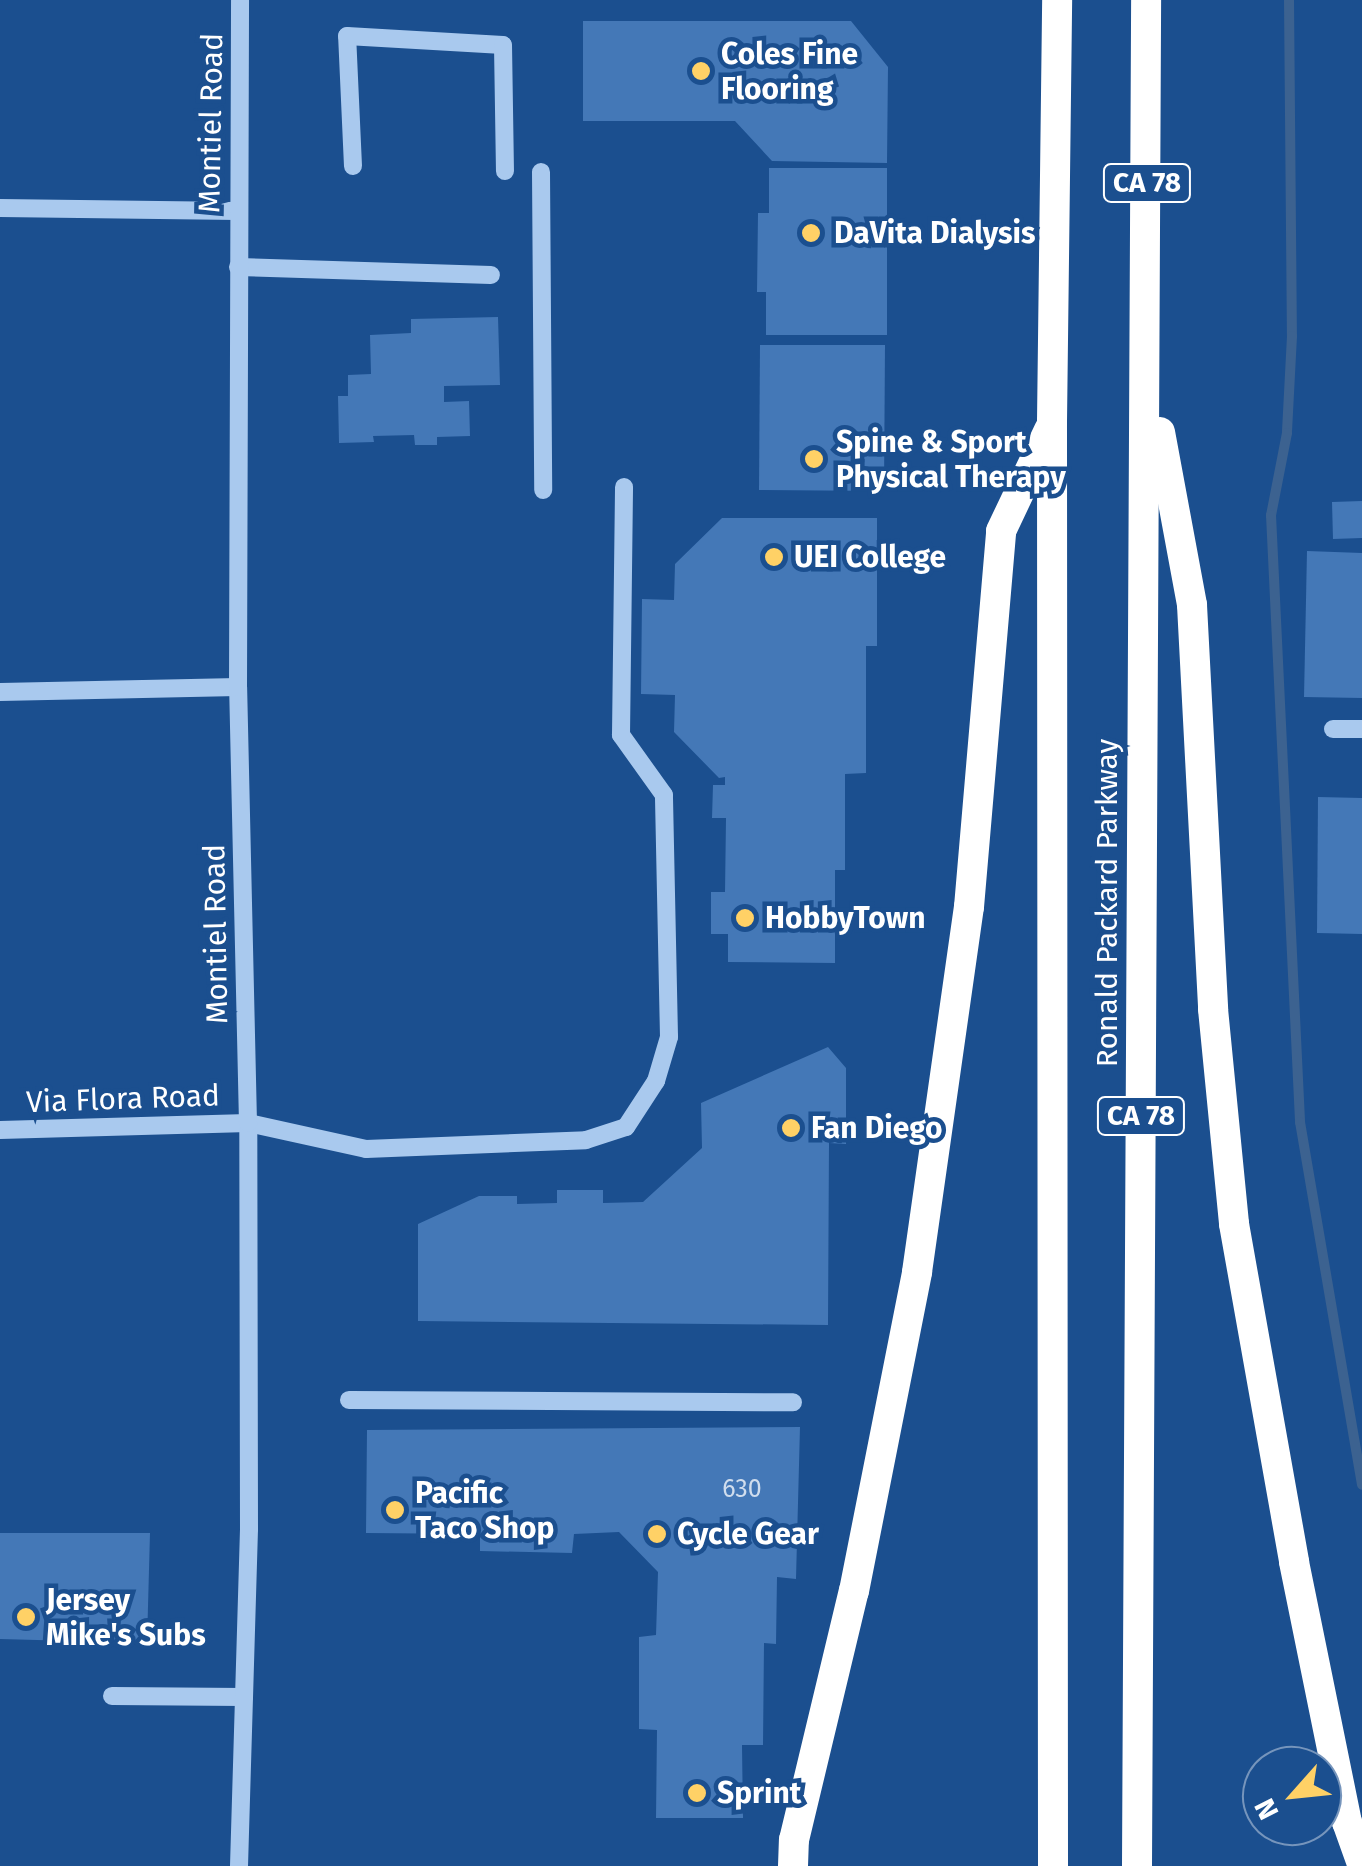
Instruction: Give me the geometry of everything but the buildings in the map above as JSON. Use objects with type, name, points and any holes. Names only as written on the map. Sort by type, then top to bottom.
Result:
[{"type":"highway","name":"Ronald Packard Parkway","points":[[1054,1866],[1052,422],[1057,0]]},
{"type":"highway","name":"Ronald Packard Parkway","points":[[1136,1866],[1148,365],[1146,0]]},
{"type":"highway","points":[[1148,365],[1192,605],[1212,991],[1234,1224],[1298,1580],[1348,1822],[1362,1864]]},
{"type":"highway","points":[[793,1866],[794,1840],[854,1590],[917,1272],[967,923],[1001,531],[1052,422]]},
{"type":"street","name":"Montiel Road","points":[[239,1866],[249,1529],[248,1123],[238,687],[240,0]]},
{"type":"street","points":[[353,166],[348,36],[503,45],[506,171]]},
{"type":"street","points":[[541,172],[543,490]]},
{"type":"street","points":[[0,208],[238,212]]},
{"type":"street","points":[[238,267],[491,276]]},
{"type":"street","name":"Via Flora Road","points":[[0,1130],[248,1123],[366,1148],[586,1140],[626,1127],[656,1081],[670,1036],[664,795],[621,736],[624,488]]},
{"type":"street","points":[[0,692],[238,687]]},
{"type":"street","points":[[1333,729],[1362,729]]},
{"type":"street","points":[[349,1400],[792,1402]]},
{"type":"street","points":[[112,1696],[244,1697]]},
{"type":"waterway","points":[[1289,0],[1292,336],[1287,433],[1271,515],[1300,1122],[1362,1485]]},
{"type":"place","name":"Coles Fine Flooring","points":[[701,71]]},
{"type":"place","name":"DaVita Dialysis","points":[[811,233]]},
{"type":"place","name":"Spine & Sport Physical Therapy","points":[[814,459]]},
{"type":"place","name":"UEI College","points":[[774,557]]},
{"type":"place","name":"HobbyTown","points":[[745,918]]},
{"type":"place","name":"Fan Diego","points":[[791,1128]]},
{"type":"place","name":"Pacific Taco Shop","points":[[395,1510]]},
{"type":"place","name":"Cycle Gear","points":[[657,1534]]},
{"type":"place","name":"Jersey Mike's Subs","points":[[26,1617]]},
{"type":"place","name":"Sprint","points":[[697,1793]]}]
